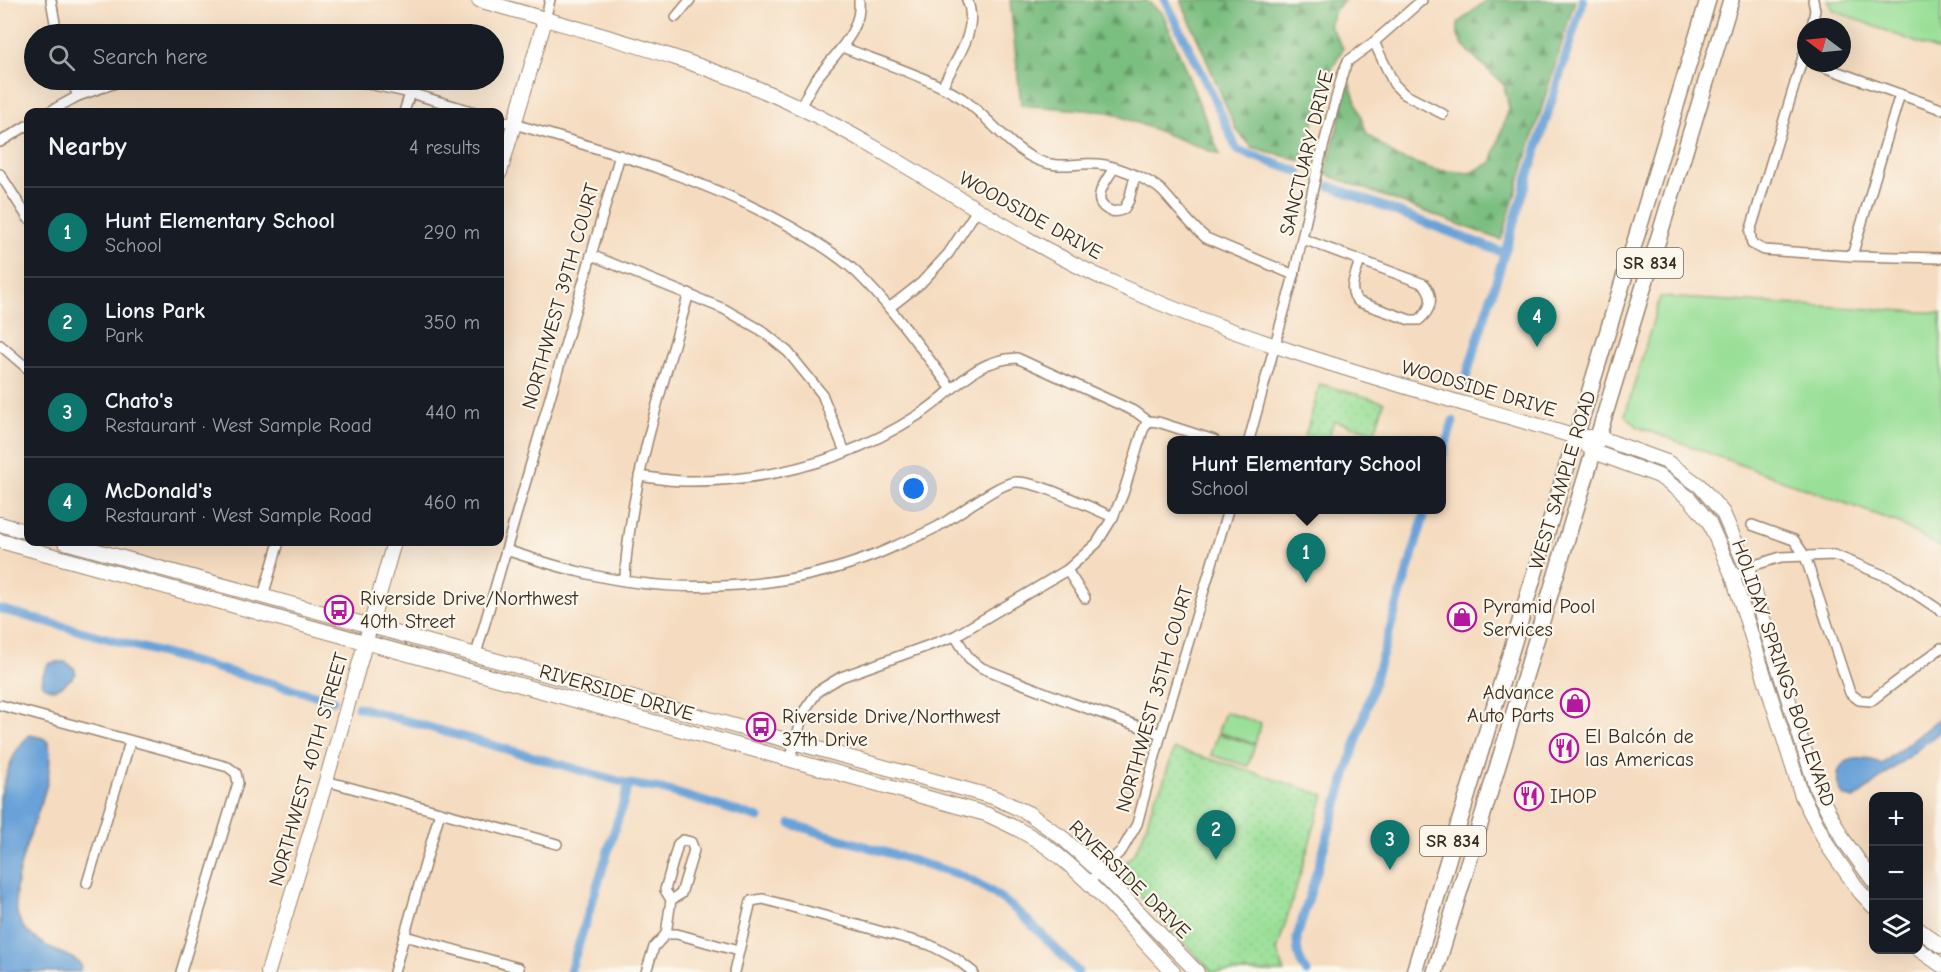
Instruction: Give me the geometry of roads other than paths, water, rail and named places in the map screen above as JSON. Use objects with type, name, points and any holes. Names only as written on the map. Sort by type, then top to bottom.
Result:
[{"type":"main road","name":"WEST SAMPLE ROAD","points":[[1414,972],[1708,0]]},
{"type":"main road","points":[[1703,89],[1700,63],[1720,0]]},
{"type":"main road","name":"WEST SAMPLE ROAD","points":[[1436,972],[1731,0]]},
{"type":"main road","points":[[1643,213],[1650,232],[1639,270],[1644,282]]},
{"type":"main road","points":[[1478,831],[1472,814],[1489,751],[1486,732]]},
{"type":"main road","points":[[1459,894],[1455,878],[1467,835],[1460,818]]},
{"type":"street","points":[[51,0],[55,24]]},
{"type":"street","name":"WOODSIDE DRIVE","points":[[479,0],[667,55],[800,108],[869,144],[1041,246],[1116,284],[1194,317],[1275,346],[1576,437]]},
{"type":"street","points":[[504,139],[506,122],[545,20],[550,0]]},
{"type":"street","points":[[676,17],[690,0]]},
{"type":"street","points":[[800,108],[814,82],[842,47],[855,26],[860,9],[858,0]]},
{"type":"street","points":[[942,87],[968,36],[972,21],[967,0]]},
{"type":"street","name":"SANCTUARY DRIVE","points":[[1275,346],[1343,72],[1348,61],[1374,42],[1422,0]]},
{"type":"street","points":[[1814,0],[1814,18]]},
{"type":"street","points":[[1374,42],[1394,84],[1404,94],[1443,114]]},
{"type":"street","points":[[842,47],[942,87],[961,98],[1017,147],[1032,157],[1048,164],[1065,167],[1087,164],[1114,168],[1135,176],[1160,189],[1194,228],[1206,238],[1294,274]]},
{"type":"street","points":[[1800,72],[1750,232],[1752,244],[1764,250],[1852,256],[1941,258]]},
{"type":"street","points":[[1838,72],[1941,109]]},
{"type":"street","points":[[75,90],[78,96]]},
{"type":"street","points":[[57,108],[78,96],[95,90]]},
{"type":"street","points":[[396,90],[461,108]]},
{"type":"street","points":[[405,108],[410,93]]},
{"type":"street","points":[[1852,256],[1900,94]]},
{"type":"street","points":[[506,122],[620,155],[715,190],[770,215],[815,241],[855,271],[889,308],[951,388]]},
{"type":"street","points":[[0,142],[24,127]]},
{"type":"street","name":"NORTHWEST 39TH COURT","points":[[476,654],[620,155]]},
{"type":"street","points":[[1114,168],[1101,190],[1099,199],[1102,206],[1110,211],[1116,212],[1124,209],[1129,200],[1135,176]]},
{"type":"street","points":[[0,174],[24,212]]},
{"type":"street","points":[[889,308],[921,283],[948,254],[977,210]]},
{"type":"street","points":[[1303,239],[1360,260],[1424,284],[1430,291],[1431,299],[1426,314],[1419,320],[1410,320],[1359,302],[1353,297],[1352,288],[1360,260]]},
{"type":"street","points":[[591,255],[688,293],[724,309],[761,330],[788,352],[822,394],[845,452]]},
{"type":"street","points":[[625,581],[625,555],[639,476],[688,293]]},
{"type":"street","points":[[0,345],[24,366]]},
{"type":"street","points":[[1250,436],[1275,346]]},
{"type":"street","points":[[639,476],[683,481],[754,477],[814,465],[893,430],[923,412],[951,388],[984,365],[1001,359],[1017,358],[1136,412],[1148,421],[1158,422],[1199,436]]},
{"type":"street","points":[[790,760],[804,711],[819,691],[841,677],[955,636],[1066,570],[1097,543],[1124,494],[1143,430],[1148,421]]},
{"type":"street","name":"HOLIDAY SPRINGS BOULEVARD","points":[[1576,437],[1667,462],[1700,486],[1723,513],[1748,569],[1818,790],[1843,839],[1869,875]]},
{"type":"street","name":"HOLIDAY SPRINGS BOULEVARD","points":[[1596,444],[1659,476],[1689,498],[1709,522],[1733,577],[1802,796],[1829,848],[1869,902]]},
{"type":"street","points":[[506,550],[580,573],[625,581],[678,586],[726,586],[785,579],[840,566],[882,552],[936,528],[1001,487],[1015,482],[1032,484],[1113,517]]},
{"type":"street","name":"NORTHWEST 35TH COURT","points":[[1088,883],[1122,850],[1137,824],[1161,734],[1227,514]]},
{"type":"street","points":[[0,524],[24,530]]},
{"type":"street","points":[[1752,525],[1794,540],[1805,556],[1850,693],[1859,700],[1871,701],[1941,648]]},
{"type":"street","name":"RIVERSIDE DRIVE","points":[[0,542],[986,813],[1020,829],[1054,852],[1088,883],[1173,972]]},
{"type":"street","name":"RIVERSIDE DRIVE","points":[[80,546],[993,796],[1028,813],[1064,839],[1099,871],[1197,972]]},
{"type":"street","points":[[264,596],[278,546]]},
{"type":"street","name":"NORTHWEST 40TH STREET","points":[[268,972],[326,781],[393,546]]},
{"type":"street","points":[[1733,577],[1781,557],[1834,555],[1893,579],[1941,611]]},
{"type":"street","points":[[1066,570],[1085,598]]},
{"type":"street","points":[[955,636],[969,658],[982,668],[1161,734]]},
{"type":"street","points":[[1768,687],[1784,682]]},
{"type":"street","points":[[0,705],[228,767],[236,773],[238,783],[181,972]]},
{"type":"street","points":[[87,883],[130,742]]},
{"type":"street","points":[[326,781],[557,844]]},
{"type":"street","points":[[1802,796],[1818,790]]},
{"type":"street","points":[[394,972],[440,812]]},
{"type":"street","points":[[646,972],[654,946],[666,934],[671,900],[665,890],[678,844],[683,840],[691,842],[694,850],[681,894],[671,900]]},
{"type":"street","points":[[734,972],[751,902],[763,899],[930,945],[955,958],[973,972]]},
{"type":"street","points":[[1923,933],[1941,946]]},
{"type":"street","points":[[666,934],[677,934],[738,951]]},
{"type":"street","points":[[405,936],[519,968]]},
{"type":"street","points":[[1923,952],[1941,965]]},
{"type":"water","points":[[66,662],[74,668],[76,674],[56,689],[47,688],[42,685],[43,675],[48,664]]},
{"type":"water","points":[[1941,717],[1941,731],[1854,799],[1842,794],[1838,784],[1838,774],[1845,763],[1867,759],[1882,764]]},
{"type":"water","points":[[30,735],[43,738],[49,743],[50,764],[45,791],[26,845],[17,882],[15,900],[18,915],[24,928],[35,938],[78,962],[81,965],[80,972],[0,972],[0,797],[14,755]]},
{"type":"waterway","points":[[1165,0],[1237,150],[1299,172]]},
{"type":"waterway","points":[[1463,387],[1583,0]]},
{"type":"waterway","points":[[1330,186],[1504,253]]},
{"type":"waterway","points":[[1446,444],[1453,421]]},
{"type":"waterway","points":[[1307,972],[1299,955],[1297,937],[1425,514]]},
{"type":"waterway","points":[[0,609],[333,700]]},
{"type":"waterway","points":[[358,707],[629,784],[662,789],[759,818]]},
{"type":"waterway","points":[[570,972],[629,784]]},
{"type":"waterway","points":[[791,824],[961,875],[979,884],[995,894],[1038,930],[1078,972]]},
{"type":"place","name":"McDonald's","points":[[1537,347]]},
{"type":"place","name":"Hunt Elementary School","points":[[1306,583]]},
{"type":"place","name":"Riverside Drive/Northwest 40th Street","points":[[339,610]]},
{"type":"place","name":"Pyramid Pool Services","points":[[1462,617]]},
{"type":"place","name":"Advance Auto Parts","points":[[1575,703]]},
{"type":"place","name":"Riverside Drive/Northwest 37th Drive","points":[[761,727]]},
{"type":"place","name":"El Balcón de las Americas","points":[[1564,748]]},
{"type":"place","name":"IHOP","points":[[1529,796]]},
{"type":"place","name":"Lions Park","points":[[1216,860]]},
{"type":"place","name":"Chato's","points":[[1390,870]]}]
